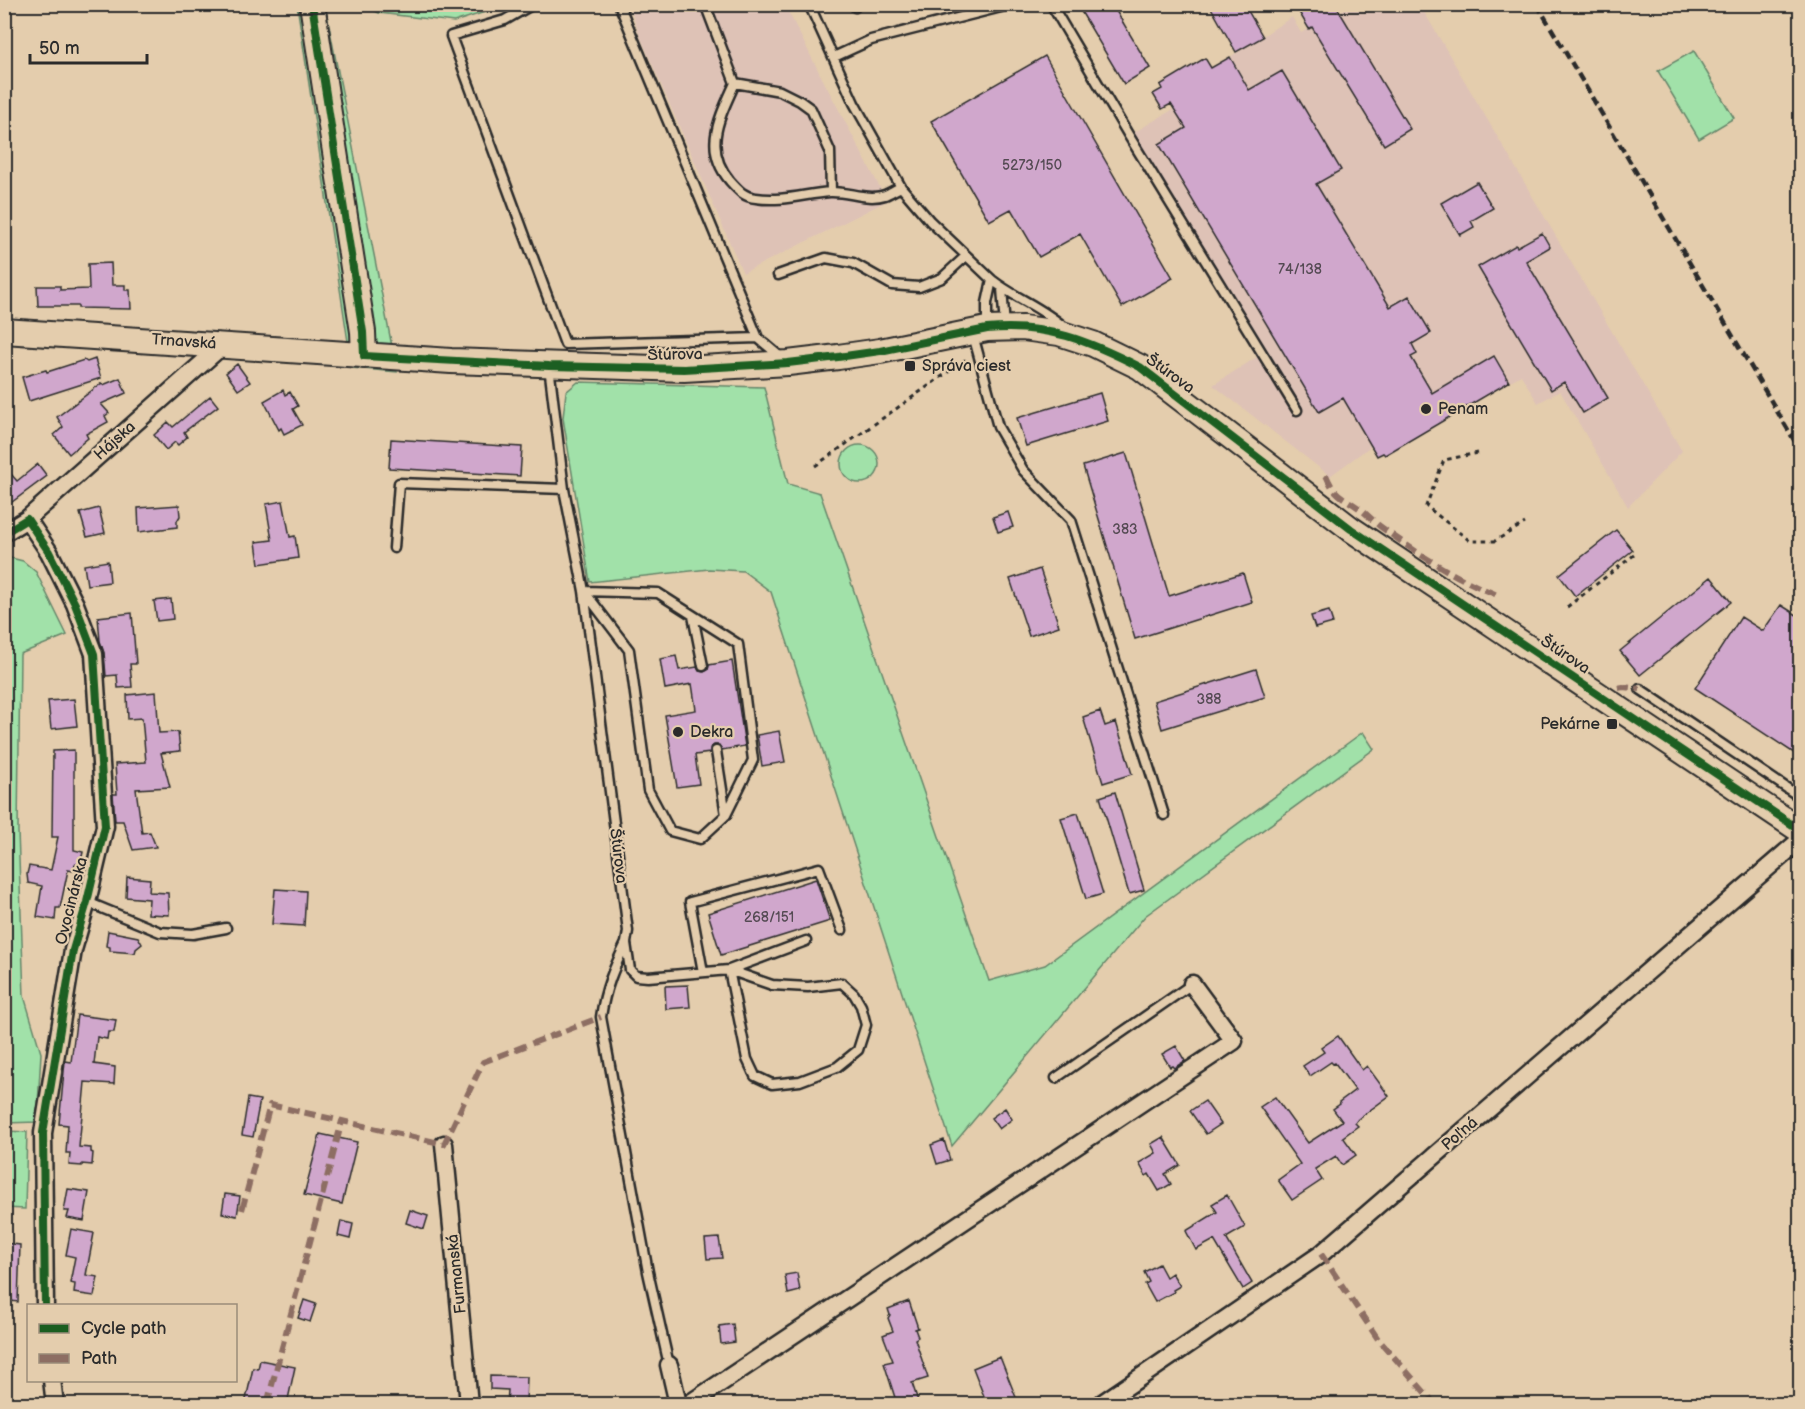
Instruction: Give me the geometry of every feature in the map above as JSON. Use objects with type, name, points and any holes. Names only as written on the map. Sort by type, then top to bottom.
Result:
[{"type":"street","points":[[312,4],[363,332],[364,356]]},
{"type":"street","name":"Štúrova","points":[[364,356],[549,366],[684,369],[788,363],[985,335],[1042,330],[1075,338],[1140,367],[1351,529],[1800,830]]},
{"type":"street","name":"Trnavská","points":[[4,331],[364,356]]},
{"type":"street","name":"Hájska","points":[[4,533],[27,519],[224,345]]},
{"type":"street","name":"Ovocinárska","points":[[27,519],[49,552],[75,604],[94,654],[105,826],[73,950],[42,1133],[45,1304]]},
{"type":"street","name":"Poľná","points":[[1101,1404],[1321,1254],[1800,840]]},
{"type":"street","points":[[689,1404],[1234,1041],[1192,984]]},
{"type":"street","name":"Furmanská","points":[[444,1144],[469,1404]]},
{"type":"street","points":[[669,1365],[678,1404]]},
{"type":"street","points":[[52,1382],[55,1404]]},
{"type":"lane","points":[[533,4],[504,20],[451,36],[565,344],[758,338]]},
{"type":"lane","points":[[619,4],[758,338],[788,363]]},
{"type":"lane","points":[[705,4],[735,83],[716,128],[716,152],[719,166],[741,193],[754,198],[778,200],[831,192],[868,197],[884,195],[901,187]]},
{"type":"lane","points":[[809,4],[854,103],[901,187],[930,221],[992,280],[1052,316],[1075,338]]},
{"type":"lane","points":[[834,57],[871,40],[1013,4]]},
{"type":"lane","points":[[1051,4],[1297,410]]},
{"type":"lane","points":[[735,83],[780,91],[811,109],[830,151],[831,192]]},
{"type":"lane","points":[[778,275],[826,258],[853,263],[892,285],[919,287],[942,278],[966,256]]},
{"type":"lane","points":[[992,280],[987,303],[985,335],[998,427],[1023,470],[1071,520],[1164,815]]},
{"type":"lane","points":[[985,335],[1002,288]]},
{"type":"lane","name":"Štúrova","points":[[549,366],[564,489],[584,591],[628,931],[626,943],[630,970],[636,976],[648,977],[703,972]]},
{"type":"lane","points":[[394,549],[399,483],[564,489]]},
{"type":"lane","points":[[584,591],[658,593],[738,644],[753,760],[726,815]]},
{"type":"lane","name":"Štúrova","points":[[584,591],[629,650],[648,790],[670,831],[700,839],[726,815]]},
{"type":"lane","points":[[693,616],[703,666]]},
{"type":"lane","points":[[1640,689],[1800,797]]},
{"type":"lane","points":[[716,752],[726,815]]},
{"type":"lane","points":[[806,941],[729,970],[703,972],[690,902],[819,868],[842,930]]},
{"type":"lane","points":[[87,902],[160,932],[193,934],[226,928]]},
{"type":"lane","points":[[626,943],[611,974],[604,994],[600,1017],[648,1272],[669,1365]]},
{"type":"lane","points":[[729,970],[772,985],[808,987],[842,983],[854,994],[861,1006],[866,1025],[858,1050],[837,1067],[800,1081],[772,1083],[755,1076],[747,1059],[729,970]]},
{"type":"lane","points":[[1056,1078],[1192,984]]},
{"type":"path","points":[[815,466],[985,335]]},
{"type":"path","points":[[1478,453],[1444,460],[1426,506],[1470,541],[1495,541],[1525,523]]},
{"type":"path","points":[[1567,607],[1634,555]]},
{"type":"shaded area","points":[[629,5],[785,5],[887,201],[743,273],[639,34]]},
{"type":"shaded area","name":"Penam","points":[[1352,5],[1420,5],[1682,451],[1628,507],[1560,391],[1538,403],[1521,375],[1385,455],[1383,453],[1377,456],[1371,446],[1330,476],[1213,385],[1257,357],[1123,139],[1238,71],[1230,57],[1292,17],[1301,33]]},
{"type":"green space","points":[[297,5],[325,5],[397,372],[352,368]]},
{"type":"green space","points":[[363,5],[507,5],[454,22],[379,13]]},
{"type":"green space","points":[[1694,51],[1734,118],[1699,139],[1658,71]]},
{"type":"green space","points":[[578,382],[764,387],[788,484],[820,493],[989,981],[1045,965],[1363,732],[1374,749],[1145,916],[952,1146],[771,592],[743,571],[709,569],[590,582],[563,418],[566,392]]},
{"type":"green space","points":[[860,445],[873,451],[879,464],[873,477],[860,483],[847,477],[841,464],[847,451]]},
{"type":"green space","points":[[4,559],[23,561],[36,572],[67,635],[20,654],[18,831],[24,996],[41,1053],[37,1122],[5,1123]]},
{"type":"green space","points":[[5,1131],[27,1132],[25,1209],[5,1208]]},
{"type":"building","points":[[1086,4],[1112,4],[1150,68],[1124,84],[1079,8]]},
{"type":"building","points":[[1209,4],[1244,4],[1263,37],[1236,52]]},
{"type":"building","points":[[1313,4],[1335,4],[1410,129],[1384,145],[1312,27],[1309,29],[1299,12]]},
{"type":"building","points":[[1045,56],[1173,278],[1122,307],[1080,234],[1039,257],[1011,209],[989,221],[931,121]]},
{"type":"building","points":[[1230,57],[1249,90],[1282,71],[1341,170],[1316,184],[1390,307],[1409,296],[1431,333],[1412,344],[1417,354],[1411,357],[1432,393],[1494,356],[1509,382],[1385,455],[1383,453],[1377,456],[1343,398],[1319,412],[1159,144],[1186,128],[1171,104],[1162,109],[1153,94],[1162,89],[1160,85],[1205,58],[1211,68]]},
{"type":"building","points":[[1477,182],[1493,208],[1471,221],[1474,227],[1460,235],[1441,203]]},
{"type":"building","points":[[1542,233],[1550,247],[1526,261],[1608,398],[1583,413],[1564,382],[1551,390],[1478,267]]},
{"type":"building","points":[[111,263],[112,285],[125,285],[125,290],[130,290],[131,309],[38,306],[37,286],[60,286],[60,290],[89,289],[88,264]]},
{"type":"building","points":[[95,359],[101,378],[29,401],[22,377]]},
{"type":"building","points":[[237,364],[250,382],[238,390],[226,373]]},
{"type":"building","points":[[120,378],[126,393],[101,404],[109,413],[105,416],[108,422],[86,434],[88,438],[69,454],[54,435],[63,427],[57,417],[102,383],[103,385]]},
{"type":"building","points":[[283,390],[285,395],[290,392],[298,406],[293,409],[302,425],[284,434],[281,428],[279,430],[264,401]]},
{"type":"building","points":[[1100,393],[1108,421],[1026,446],[1017,418]]},
{"type":"building","points":[[210,396],[218,406],[184,432],[187,437],[178,445],[175,442],[166,450],[154,435],[168,422],[173,427]]},
{"type":"building","points":[[391,439],[522,447],[520,476],[389,468]]},
{"type":"building","points":[[1126,453],[1169,596],[1243,573],[1252,602],[1135,639],[1083,466]]},
{"type":"building","points":[[38,464],[47,476],[12,502],[4,493],[4,466],[17,481]]},
{"type":"building","points":[[283,501],[290,537],[295,536],[298,558],[259,564],[256,542],[272,540],[266,504]]},
{"type":"building","points":[[179,505],[180,516],[177,527],[139,532],[138,508]]},
{"type":"building","points":[[99,508],[105,533],[87,537],[80,513]]},
{"type":"building","points":[[1008,512],[1013,527],[998,532],[993,517]]},
{"type":"building","points":[[1616,530],[1633,550],[1575,596],[1559,575]]},
{"type":"building","points":[[108,561],[110,582],[87,585],[84,565]]},
{"type":"building","points":[[1040,569],[1059,626],[1029,636],[1010,579]]},
{"type":"building","points":[[1711,577],[1731,602],[1640,675],[1620,651]]},
{"type":"building","points":[[171,599],[173,619],[157,621],[154,601]]},
{"type":"building","points":[[1781,605],[1800,617],[1800,757],[1695,688],[1741,617],[1763,631]]},
{"type":"building","points":[[1329,611],[1333,623],[1315,628],[1311,616]]},
{"type":"building","points":[[132,613],[136,664],[130,664],[132,687],[118,688],[117,675],[106,676],[98,617]]},
{"type":"building","points":[[676,656],[679,670],[697,667],[699,671],[704,672],[708,670],[709,665],[732,661],[745,746],[722,750],[719,745],[714,745],[710,748],[710,753],[695,755],[699,784],[677,787],[665,715],[696,710],[692,684],[665,689],[660,659]]},
{"type":"building","points":[[1256,669],[1265,697],[1162,729],[1154,701]]},
{"type":"building","points":[[156,692],[159,733],[178,732],[180,751],[161,753],[170,787],[136,789],[142,833],[150,832],[156,847],[133,850],[123,821],[115,821],[113,794],[117,794],[115,764],[146,762],[142,718],[128,719],[127,695]]},
{"type":"building","points":[[74,699],[77,726],[51,729],[48,701]]},
{"type":"building","points":[[1100,711],[1105,726],[1116,722],[1132,774],[1103,783],[1083,717]]},
{"type":"building","points":[[779,731],[785,762],[762,766],[757,735]]},
{"type":"building","points":[[74,750],[74,850],[83,852],[80,865],[75,864],[73,871],[68,870],[60,908],[56,908],[55,920],[37,917],[42,886],[28,883],[27,874],[29,866],[51,870],[58,837],[52,837],[53,751]]},
{"type":"building","points":[[1115,792],[1144,890],[1129,894],[1100,797]]},
{"type":"building","points":[[1078,813],[1103,894],[1086,899],[1061,818]]},
{"type":"building","points":[[127,877],[150,879],[149,892],[168,893],[169,915],[148,914],[149,899],[126,897]]},
{"type":"building","points":[[816,879],[830,921],[721,955],[708,913]]},
{"type":"building","points":[[275,889],[306,891],[304,926],[272,924]]},
{"type":"building","points":[[108,931],[138,937],[142,944],[135,953],[110,951],[110,947],[106,946]]},
{"type":"building","points":[[688,985],[690,1007],[666,1009],[665,986]]},
{"type":"building","points":[[77,1015],[116,1020],[114,1032],[108,1032],[107,1039],[97,1037],[94,1064],[115,1067],[114,1084],[85,1082],[79,1147],[91,1148],[93,1153],[92,1165],[82,1164],[82,1166],[69,1165],[70,1153],[66,1153],[68,1125],[59,1124],[65,1061],[71,1062]]},
{"type":"building","points":[[1338,1036],[1362,1070],[1367,1066],[1389,1096],[1358,1119],[1355,1123],[1358,1126],[1343,1137],[1356,1155],[1342,1165],[1336,1156],[1315,1169],[1322,1180],[1292,1200],[1278,1180],[1300,1164],[1260,1107],[1275,1097],[1308,1143],[1342,1121],[1333,1109],[1355,1090],[1335,1063],[1331,1062],[1310,1076],[1303,1066],[1324,1052],[1321,1048]]},
{"type":"building","points":[[1176,1046],[1185,1061],[1174,1068],[1170,1067],[1162,1054]]},
{"type":"building","points":[[248,1098],[260,1100],[253,1137],[242,1135]]},
{"type":"building","points":[[1205,1101],[1221,1124],[1206,1134],[1190,1111]]},
{"type":"building","points":[[1005,1108],[1012,1119],[999,1129],[991,1118]]},
{"type":"building","points":[[320,1134],[357,1142],[342,1204],[304,1195]]},
{"type":"building","points":[[1163,1137],[1180,1165],[1165,1174],[1171,1184],[1159,1191],[1149,1174],[1146,1176],[1139,1163],[1156,1153],[1151,1144]]},
{"type":"building","points":[[944,1140],[950,1160],[937,1164],[931,1145]]},
{"type":"building","points":[[68,1189],[89,1192],[84,1221],[67,1218],[69,1211],[64,1211]]},
{"type":"building","points":[[225,1194],[240,1196],[237,1216],[222,1213]]},
{"type":"building","points":[[1227,1195],[1245,1227],[1226,1238],[1252,1283],[1243,1289],[1214,1240],[1196,1250],[1186,1231],[1217,1212],[1212,1204]]},
{"type":"building","points":[[410,1210],[428,1216],[424,1229],[406,1223]]},
{"type":"building","points":[[341,1221],[353,1224],[350,1239],[338,1236]]},
{"type":"building","points":[[71,1229],[94,1233],[86,1275],[98,1277],[94,1296],[74,1293],[75,1284],[70,1283],[75,1257],[66,1255]]},
{"type":"building","points":[[719,1238],[722,1258],[707,1259],[705,1239]]},
{"type":"building","points":[[4,1243],[20,1245],[18,1302],[4,1300]]},
{"type":"building","points":[[1159,1264],[1166,1277],[1172,1273],[1180,1286],[1173,1290],[1174,1292],[1155,1302],[1145,1284],[1149,1282],[1144,1272]]},
{"type":"building","points":[[797,1273],[800,1291],[788,1294],[785,1275]]},
{"type":"building","points":[[304,1300],[316,1304],[310,1322],[298,1318]]},
{"type":"building","points":[[909,1301],[918,1328],[915,1329],[918,1337],[915,1339],[928,1378],[912,1383],[919,1404],[897,1404],[884,1363],[893,1361],[883,1335],[893,1331],[888,1318],[890,1315],[888,1309]]},
{"type":"building","points":[[733,1324],[735,1342],[721,1344],[719,1326]]},
{"type":"building","points":[[1000,1357],[1017,1400],[1005,1404],[987,1404],[973,1368]]},
{"type":"building","points":[[260,1360],[295,1367],[287,1404],[245,1404],[253,1368],[258,1369]]},
{"type":"building","points":[[490,1376],[527,1377],[526,1404],[507,1404],[508,1390],[490,1389]]},
{"type":"railway","points":[[1537,4],[1800,450]]},
{"type":"marked path","points":[[1326,475],[1336,492],[1395,537],[1454,574],[1500,596]]},
{"type":"marked path","points":[[1618,688],[1640,689]]},
{"type":"marked path","points":[[267,1404],[342,1121],[444,1144],[483,1062],[601,1017]]},
{"type":"marked path","points":[[242,1210],[270,1105],[342,1121]]},
{"type":"marked path","points":[[1321,1254],[1378,1339],[1435,1404]]},
{"type":"cycle path","points":[[312,4],[363,332],[364,356],[549,366],[684,369],[788,363],[838,357],[880,351],[987,329],[1029,329],[1085,342],[1140,367],[1351,529],[1800,830]]},
{"type":"cycle path","points":[[4,533],[27,519],[49,552],[75,604],[94,654],[105,826],[73,950],[43,1133],[45,1304]]},
{"type":"place","name":"Správa ciest","points":[[910,366]]},
{"type":"place","name":"Penam","points":[[1426,409]]},
{"type":"place","name":"Pekárne","points":[[1612,724]]},
{"type":"place","name":"Dekra","points":[[678,732]]}]
